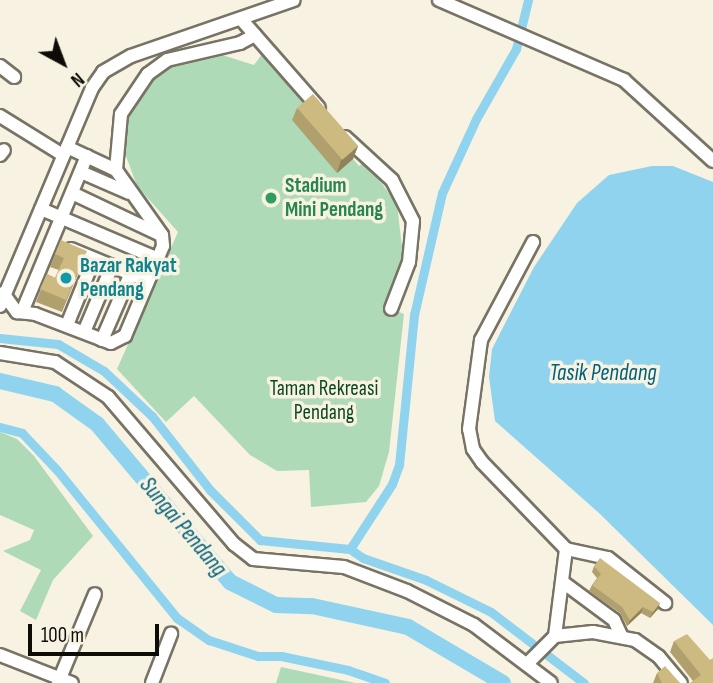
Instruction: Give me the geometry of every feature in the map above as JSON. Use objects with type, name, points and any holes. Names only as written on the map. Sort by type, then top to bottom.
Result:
[{"type":"street","points":[[255,35],[240,43],[167,60],[148,74],[121,114],[116,170],[129,193],[162,235],[158,259],[125,336],[119,343],[102,340],[67,325],[10,307],[2,297],[92,88],[110,66],[294,0]]},
{"type":"street","points":[[439,0],[624,80],[713,160]]},
{"type":"street","points":[[240,19],[405,199],[413,221],[412,243],[391,309]]},
{"type":"street","points":[[0,66],[14,77]]},
{"type":"street","points":[[0,116],[65,151],[87,156],[116,170]]},
{"type":"street","points":[[22,312],[87,156]]},
{"type":"street","points":[[81,172],[129,193]]},
{"type":"street","points":[[72,193],[162,235]]},
{"type":"street","points":[[41,209],[158,259]]},
{"type":"street","points":[[51,241],[148,281]]},
{"type":"street","points":[[533,242],[481,340],[470,440],[482,462],[566,549],[608,558],[665,603]]},
{"type":"street","points":[[67,325],[94,259]]},
{"type":"street","points":[[84,332],[112,266]]},
{"type":"street","points":[[102,340],[131,273]]},
{"type":"street","points":[[0,353],[55,362],[108,397],[234,544],[253,559],[360,572],[447,610],[532,659],[551,683]]},
{"type":"street","points":[[532,659],[551,640],[564,583],[566,549]]},
{"type":"street","points":[[564,583],[614,621],[622,636]]},
{"type":"street","points":[[0,655],[63,681],[95,594]]},
{"type":"street","points":[[551,640],[593,632],[622,636],[648,647],[681,683]]},
{"type":"street","points":[[152,683],[171,634]]},
{"type":"green space","name":"Taman Rekreasi Pendang","points":[[200,54],[219,54],[254,65],[262,54],[359,166],[365,161],[397,204],[403,256],[387,307],[404,314],[389,452],[379,486],[366,502],[311,507],[309,470],[277,471],[250,455],[194,396],[166,422],[117,369],[178,232],[137,186],[126,156],[125,129],[134,101],[154,76],[177,61]]},
{"type":"green space","points":[[0,432],[17,439],[34,456],[93,536],[53,580],[36,620],[20,611],[41,570],[3,551],[30,540],[34,530],[0,515]]},
{"type":"green space","points":[[281,667],[355,683],[276,683]]},
{"type":"water","name":"Tasik Pendang","points":[[652,166],[673,166],[713,182],[713,625],[599,513],[495,421],[489,377],[492,349],[534,267],[577,203],[609,175]]},
{"type":"building","points":[[313,94],[358,146],[342,160],[297,108]]},
{"type":"building","points":[[61,240],[87,251],[66,300],[40,289],[47,274],[55,278],[64,258],[55,254]]},
{"type":"building","points":[[600,558],[660,603],[653,612],[643,607],[630,620],[622,607],[592,585],[601,574],[594,566]]},
{"type":"building","points":[[687,634],[710,660],[713,658],[713,683],[690,683],[701,675],[674,641]]},
{"type":"building","points":[[665,666],[680,683],[662,683],[657,673]]},
{"type":"waterway","points":[[350,549],[392,484],[399,465],[414,315],[442,193],[476,119],[516,49],[528,0]]},
{"type":"waterway","points":[[0,338],[58,344],[104,371],[152,416],[210,490],[260,540],[350,549],[363,558],[426,580],[491,612],[584,683]]},
{"type":"waterway","name":"Sungai Pendang","points":[[0,381],[55,394],[97,424],[230,582],[276,605],[312,606],[408,627],[503,683]]},
{"type":"waterway","points":[[0,427],[22,433],[57,470],[177,618],[209,640],[258,656],[281,656],[348,670],[385,683]]},
{"type":"place","name":"Stadium Mini Pendang","points":[[271,198]]},
{"type":"place","name":"Bazar Rakyat Pendang","points":[[66,278]]}]
